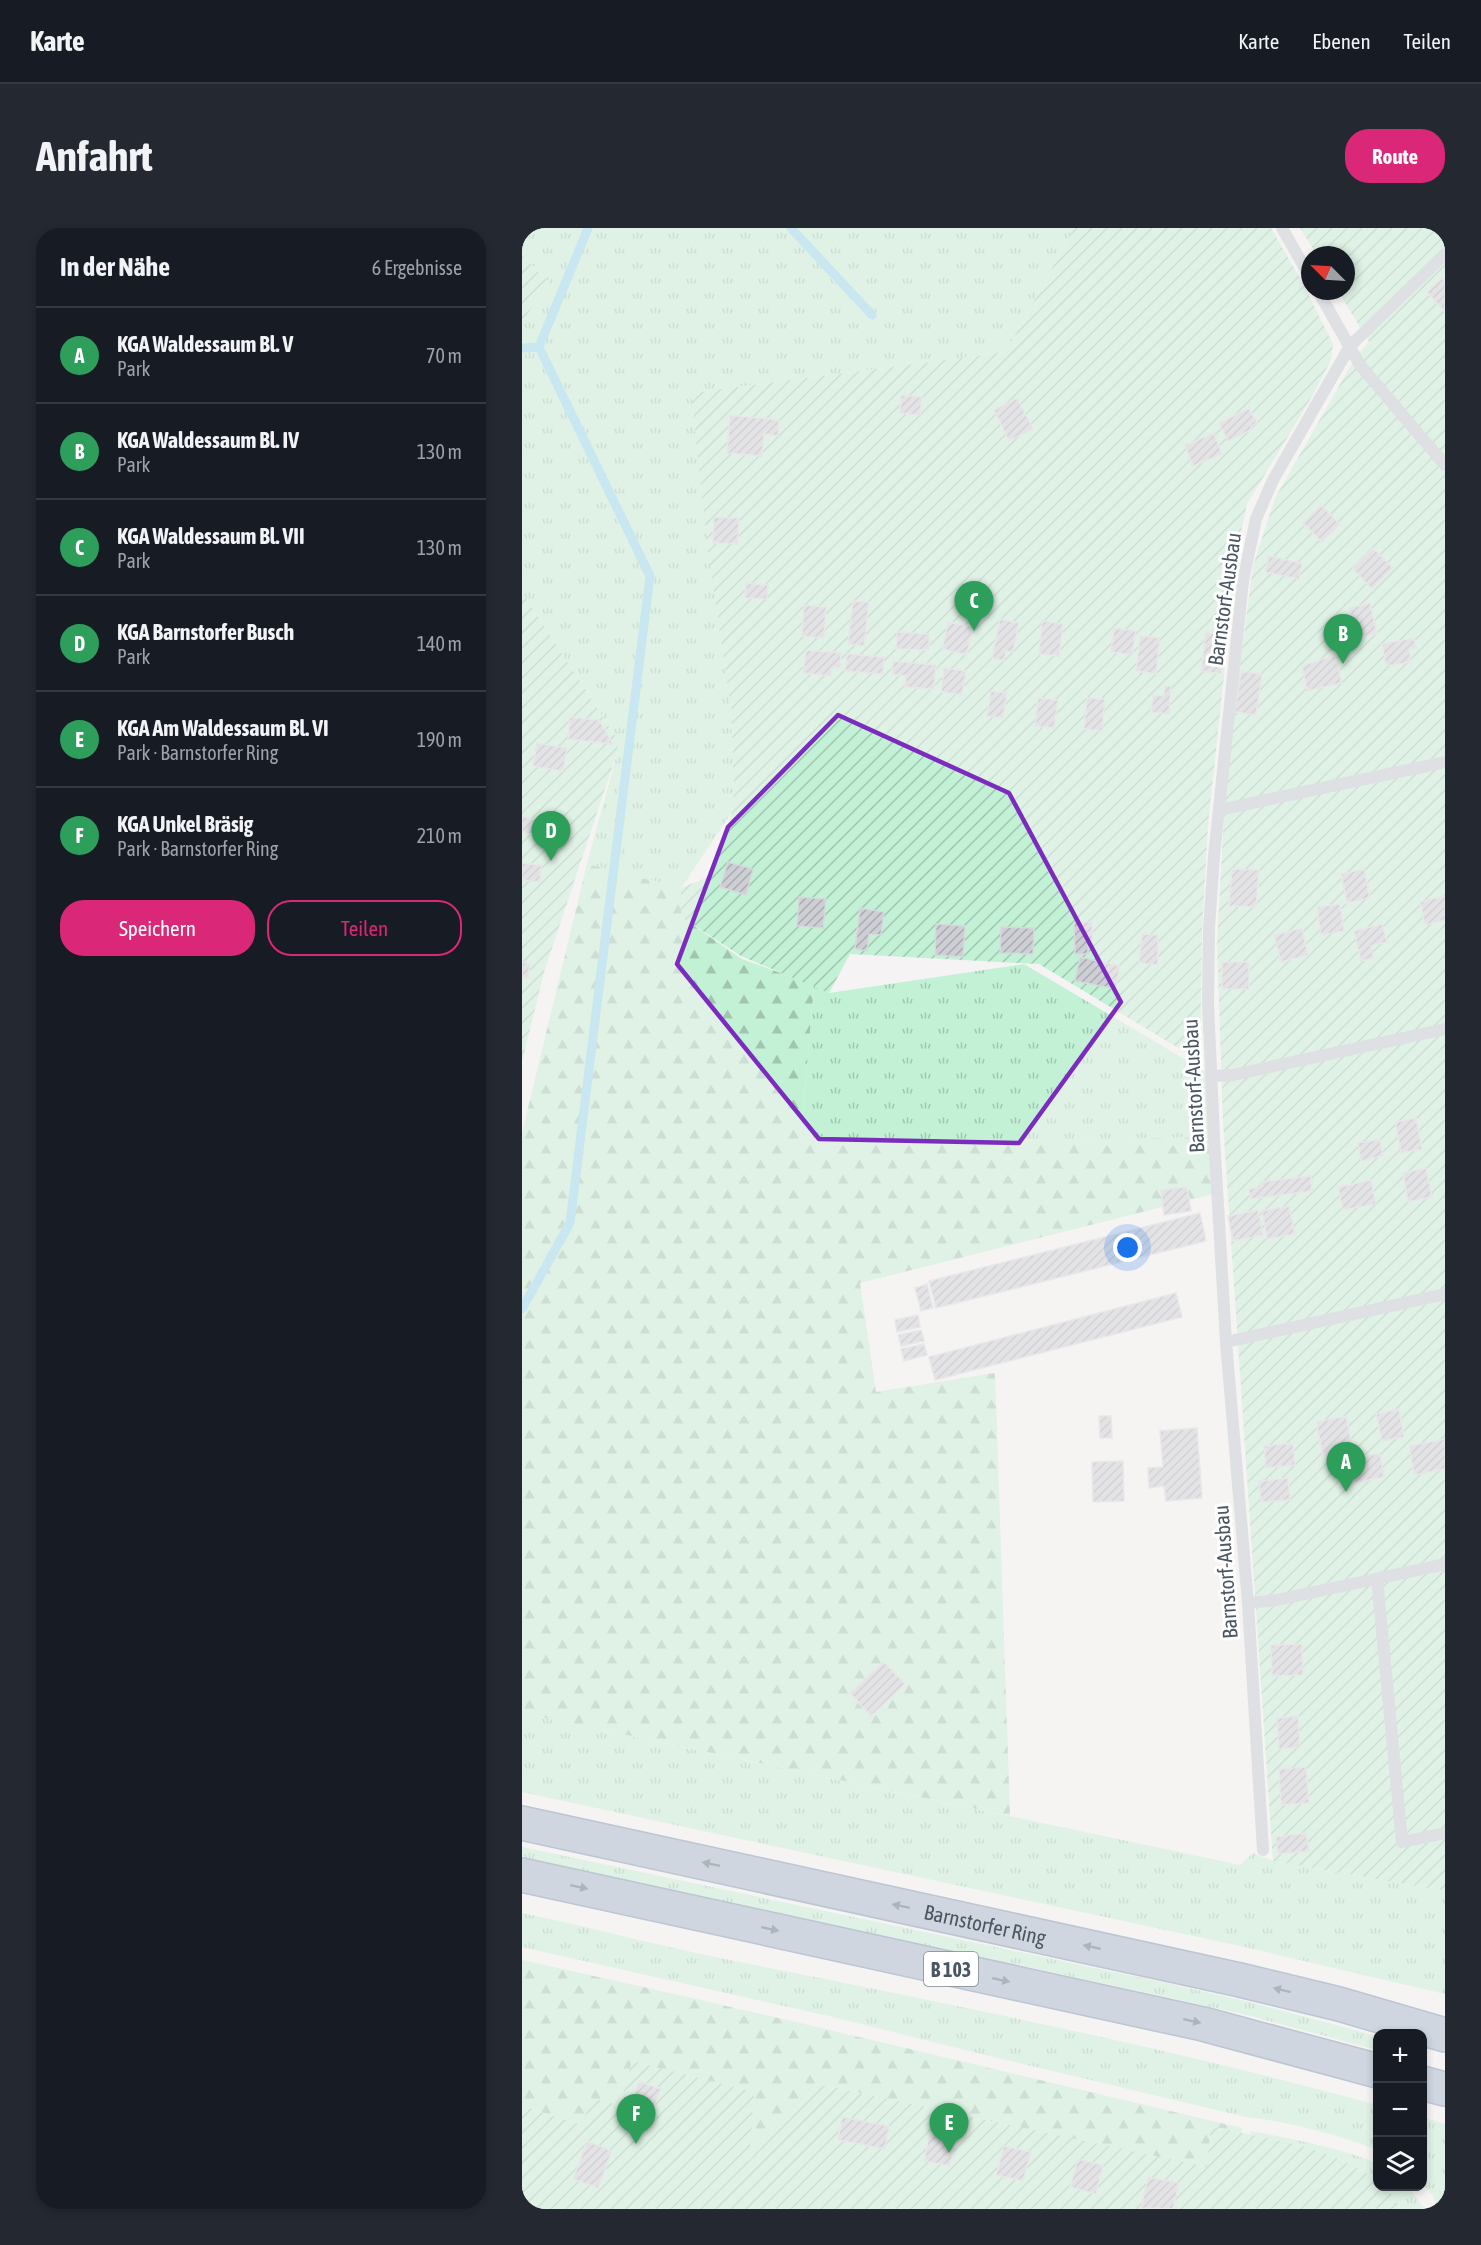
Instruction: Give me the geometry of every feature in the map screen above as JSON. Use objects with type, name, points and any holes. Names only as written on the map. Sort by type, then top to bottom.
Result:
[{"type":"highway","name":"Barnstorfer Ring","points":[[522,1823],[1240,1980],[1339,2004],[1445,2035]]},
{"type":"highway","name":"B 103","points":[[522,1875],[1203,2024],[1373,2070]]},
{"type":"highway","points":[[1339,2004],[1419,2004],[1445,2010]]},
{"type":"highway","points":[[1427,2085],[1445,2090]]},
{"type":"lane","points":[[1282,228],[1301,261]]},
{"type":"lane","name":"Barnstorf-Ausbau","points":[[1263,1850],[1248,1603],[1226,1342],[1208,1004],[1209,927],[1222,768],[1243,580],[1256,519],[1273,480],[1350,346],[1445,254]]},
{"type":"lane","points":[[1323,300],[1360,365],[1445,465]]},
{"type":"lane","points":[[1219,810],[1445,762]]},
{"type":"lane","points":[[1213,1076],[1233,1075],[1445,1029]]},
{"type":"lane","points":[[1226,1342],[1445,1294]]},
{"type":"lane","points":[[1248,1603],[1277,1600],[1445,1564]]},
{"type":"lane","points":[[1377,1580],[1402,1842],[1445,1833]]},
{"type":"highlighted area","points":[[838,715],[1009,793],[1121,1002],[1019,1143],[819,1139],[677,964],[728,827]]},
{"type":"green space","points":[[522,228],[1074,228],[1006,352],[691,393],[731,708],[734,793],[732,812],[681,888],[587,864],[618,750],[616,737],[522,592],[522,322],[549,282],[522,255]]},
{"type":"green space","points":[[1074,228],[1271,228],[1301,280],[1301,300],[1311,300],[1333,344],[1331,360],[1313,395],[1247,504],[1238,545],[1208,825],[1202,930],[1200,1061],[1039,964],[850,954],[829,993],[741,956],[681,917],[681,888],[711,876],[732,812],[734,793],[731,708],[708,553],[691,393],[1006,352]]},
{"type":"green space","points":[[1300,228],[1445,228],[1445,1891],[1273,1861],[1223,1122],[1217,942],[1227,762],[1253,566],[1275,498],[1355,358],[1369,342],[1343,300],[1355,300],[1355,246],[1311,246]]},
{"type":"green space","points":[[522,255],[549,282],[522,322]]},
{"type":"green space","points":[[522,592],[616,737],[618,750],[544,972],[522,1062]]},
{"type":"green space","points":[[587,864],[681,888],[681,917],[742,959],[814,985],[800,1145],[1214,1137],[1218,1193],[860,1283],[876,1392],[995,1373],[1010,1816],[522,1713],[522,1133]]},
{"type":"green space","points":[[1024,964],[1213,1076],[1214,1137],[800,1145],[814,985],[829,993]]},
{"type":"green space","points":[[522,1713],[1240,1865],[1253,1853],[1273,1861],[1445,1891],[1445,1994],[1245,1947],[522,1792]]},
{"type":"green space","points":[[522,1847],[1166,1983],[1373,2035],[1373,2049],[1247,2015],[522,1860]]},
{"type":"green space","points":[[522,1913],[708,1956],[1138,2045],[1373,2104],[1373,2149],[1296,2125],[1246,2117],[833,2017],[522,1947]]},
{"type":"green space","points":[[522,1960],[792,2021],[1242,2128],[1241,2133],[1211,2126],[1208,2168],[818,2084],[749,2162],[632,2062],[620,2106],[583,2125],[522,2106]]},
{"type":"green space","points":[[632,2061],[754,2092],[749,2161],[818,2084],[1207,2167],[1211,2126],[1303,2146],[1342,2160],[1373,2177],[1373,2191],[1390,2191],[1401,2209],[522,2209],[522,2106],[583,2125],[589,2098],[620,2105]]},
{"type":"green space","points":[[1427,2118],[1445,2124],[1445,2209],[1440,2209],[1427,2189]]},
{"type":"green space","points":[[1250,2131],[1298,2140],[1362,2157],[1373,2161],[1373,2177],[1342,2160],[1303,2146],[1251,2135]]},
{"type":"green space","points":[[1390,2191],[1411,2191],[1425,2209],[1401,2209]]},
{"type":"building","points":[[1442,278],[1445,281],[1445,312],[1427,292]]},
{"type":"building","points":[[901,395],[922,397],[920,415],[900,413]]},
{"type":"building","points":[[1017,398],[1033,429],[1009,441],[994,410]]},
{"type":"building","points":[[1249,408],[1257,423],[1251,426],[1253,429],[1228,441],[1219,423]]},
{"type":"building","points":[[730,415],[779,420],[778,436],[764,434],[762,456],[727,453]]},
{"type":"building","points":[[1214,433],[1222,454],[1193,466],[1185,445]]},
{"type":"building","points":[[1321,505],[1340,524],[1322,542],[1303,523]]},
{"type":"building","points":[[714,517],[739,518],[738,544],[713,543]]},
{"type":"building","points":[[1373,548],[1393,568],[1372,589],[1352,568]]},
{"type":"building","points":[[1269,556],[1302,563],[1299,579],[1265,572]]},
{"type":"building","points":[[746,583],[768,585],[767,599],[745,598]]},
{"type":"building","points":[[853,601],[869,602],[864,646],[848,644]]},
{"type":"building","points":[[1370,603],[1377,634],[1356,638],[1349,608]]},
{"type":"building","points":[[804,605],[826,607],[824,638],[802,636]]},
{"type":"building","points":[[1000,619],[1019,623],[1013,652],[1006,651],[1004,661],[992,658]]},
{"type":"building","points":[[1042,621],[1063,624],[1059,656],[1039,654]]},
{"type":"building","points":[[948,622],[973,627],[967,655],[942,649]]},
{"type":"building","points":[[1114,628],[1136,631],[1132,655],[1111,652]]},
{"type":"building","points":[[897,632],[929,634],[929,650],[896,649]]},
{"type":"building","points":[[1206,632],[1227,635],[1221,674],[1201,671]]},
{"type":"building","points":[[1140,636],[1160,638],[1156,674],[1136,671]]},
{"type":"building","points":[[1414,638],[1416,648],[1409,649],[1411,662],[1386,666],[1382,644]]},
{"type":"building","points":[[806,650],[841,653],[840,668],[832,667],[831,676],[803,673]]},
{"type":"building","points":[[847,654],[884,657],[883,674],[845,671]]},
{"type":"building","points":[[1335,655],[1342,683],[1307,691],[1302,666]]},
{"type":"building","points":[[893,661],[936,665],[934,689],[905,687],[906,676],[892,674]]},
{"type":"building","points":[[944,668],[966,671],[962,695],[941,692]]},
{"type":"building","points":[[1241,671],[1262,674],[1256,715],[1235,712]]},
{"type":"building","points":[[1165,686],[1171,686],[1169,714],[1151,712],[1153,695],[1164,696]]},
{"type":"building","points":[[991,691],[1007,693],[1003,718],[987,716]]},
{"type":"building","points":[[1038,698],[1058,700],[1054,728],[1035,726]]},
{"type":"building","points":[[1087,698],[1105,699],[1102,731],[1084,729]]},
{"type":"building","points":[[570,717],[599,720],[613,744],[568,739]]},
{"type":"building","points":[[537,743],[567,748],[563,771],[533,766]]},
{"type":"building","points":[[522,816],[554,825],[550,839],[522,832]]},
{"type":"building","points":[[728,862],[753,869],[746,895],[720,887]]},
{"type":"building","points":[[522,863],[541,865],[540,882],[522,880]]},
{"type":"building","points":[[1232,869],[1259,870],[1256,907],[1229,906]]},
{"type":"building","points":[[1364,869],[1370,898],[1347,903],[1341,874]]},
{"type":"building","points":[[1445,896],[1445,920],[1425,925],[1420,902]]},
{"type":"building","points":[[799,897],[826,899],[823,928],[797,926]]},
{"type":"building","points":[[1340,904],[1344,931],[1321,935],[1317,907]]},
{"type":"building","points":[[860,908],[884,912],[881,935],[869,934],[867,951],[855,949]]},
{"type":"building","points":[[1074,922],[1092,922],[1093,941],[1088,941],[1088,954],[1075,954]]},
{"type":"building","points":[[936,924],[965,926],[963,957],[935,955]]},
{"type":"building","points":[[1382,924],[1387,942],[1371,946],[1374,958],[1361,961],[1354,931]]},
{"type":"building","points":[[1001,927],[1034,928],[1033,954],[1000,953]]},
{"type":"building","points":[[1302,928],[1308,955],[1281,962],[1274,935]]},
{"type":"building","points":[[1142,934],[1158,935],[1158,965],[1139,963]]},
{"type":"building","points":[[1080,957],[1120,966],[1116,989],[1075,981]]},
{"type":"building","points":[[522,962],[530,964],[528,978],[522,977]]},
{"type":"building","points":[[1222,962],[1249,962],[1249,989],[1222,989]]},
{"type":"building","points":[[1416,1118],[1422,1149],[1401,1153],[1395,1122]]},
{"type":"building","points":[[1380,1139],[1383,1156],[1361,1161],[1358,1143]]},
{"type":"building","points":[[1426,1168],[1432,1197],[1408,1202],[1403,1173]]},
{"type":"building","points":[[1311,1176],[1312,1191],[1250,1199],[1249,1189],[1261,1187],[1260,1182]]},
{"type":"building","points":[[1371,1180],[1376,1204],[1343,1210],[1338,1187]]},
{"type":"building","points":[[1187,1187],[1191,1211],[1164,1215],[1161,1190]]},
{"type":"building","points":[[1289,1206],[1295,1234],[1267,1239],[1262,1211]]},
{"type":"building","points":[[1258,1210],[1263,1235],[1233,1241],[1228,1216]]},
{"type":"building","points":[[1200,1213],[1206,1241],[936,1308],[929,1281]]},
{"type":"building","points":[[927,1284],[933,1308],[921,1311],[915,1288]]},
{"type":"building","points":[[1176,1293],[1182,1317],[935,1380],[929,1357]]},
{"type":"building","points":[[918,1315],[920,1327],[897,1332],[895,1320]]},
{"type":"building","points":[[921,1330],[924,1341],[901,1346],[898,1335]]},
{"type":"building","points":[[924,1344],[927,1355],[904,1361],[901,1349]]},
{"type":"building","points":[[1399,1409],[1404,1437],[1382,1441],[1376,1414]]},
{"type":"building","points":[[1099,1416],[1111,1416],[1112,1438],[1100,1438]]},
{"type":"building","points":[[1346,1416],[1353,1450],[1323,1456],[1316,1422]]},
{"type":"building","points":[[1197,1428],[1202,1498],[1166,1501],[1164,1486],[1149,1488],[1148,1468],[1163,1467],[1160,1431]]},
{"type":"building","points":[[1445,1439],[1445,1469],[1414,1475],[1409,1446]]},
{"type":"building","points":[[1293,1443],[1295,1465],[1266,1468],[1264,1446]]},
{"type":"building","points":[[1380,1453],[1384,1477],[1349,1484],[1345,1460]]},
{"type":"building","points":[[1123,1461],[1124,1501],[1093,1502],[1092,1462]]},
{"type":"building","points":[[1288,1478],[1290,1500],[1261,1502],[1259,1481]]},
{"type":"building","points":[[1302,1644],[1303,1675],[1272,1676],[1271,1645]]},
{"type":"building","points":[[884,1662],[905,1684],[871,1716],[850,1693]]},
{"type":"building","points":[[1298,1716],[1300,1747],[1279,1749],[1277,1718]]},
{"type":"building","points":[[1306,1767],[1309,1803],[1281,1805],[1279,1769]]},
{"type":"building","points":[[1306,1833],[1309,1851],[1278,1854],[1276,1837]]},
{"type":"building","points":[[639,2081],[661,2089],[650,2117],[629,2109]]},
{"type":"building","points":[[842,2117],[889,2126],[885,2149],[838,2140]]},
{"type":"building","points":[[929,2135],[955,2140],[950,2166],[924,2161]]},
{"type":"building","points":[[587,2141],[612,2151],[598,2188],[573,2179]]},
{"type":"building","points":[[1004,2146],[1031,2152],[1023,2181],[996,2175]]},
{"type":"building","points":[[1078,2159],[1103,2165],[1096,2194],[1070,2187]]},
{"type":"building","points":[[1148,2177],[1179,2183],[1173,2209],[1141,2208]]},
{"type":"waterway","points":[[539,347],[588,228]]},
{"type":"waterway","points":[[791,228],[872,315]]},
{"type":"waterway","points":[[522,348],[539,347],[650,576],[570,1223],[522,1309]]},
{"type":"place","name":"KGA Waldessaum Bl. VII","points":[[974,631]]},
{"type":"place","name":"KGA Waldessaum Bl. IV","points":[[1343,664]]},
{"type":"place","name":"KGA Barnstorfer Busch","points":[[551,861]]},
{"type":"place","name":"KGA Waldessaum Bl. V","points":[[1346,1492]]},
{"type":"place","name":"KGA Unkel Bräsig","points":[[636,2144]]},
{"type":"place","name":"KGA Am Waldessaum Bl. VI","points":[[949,2153]]}]
